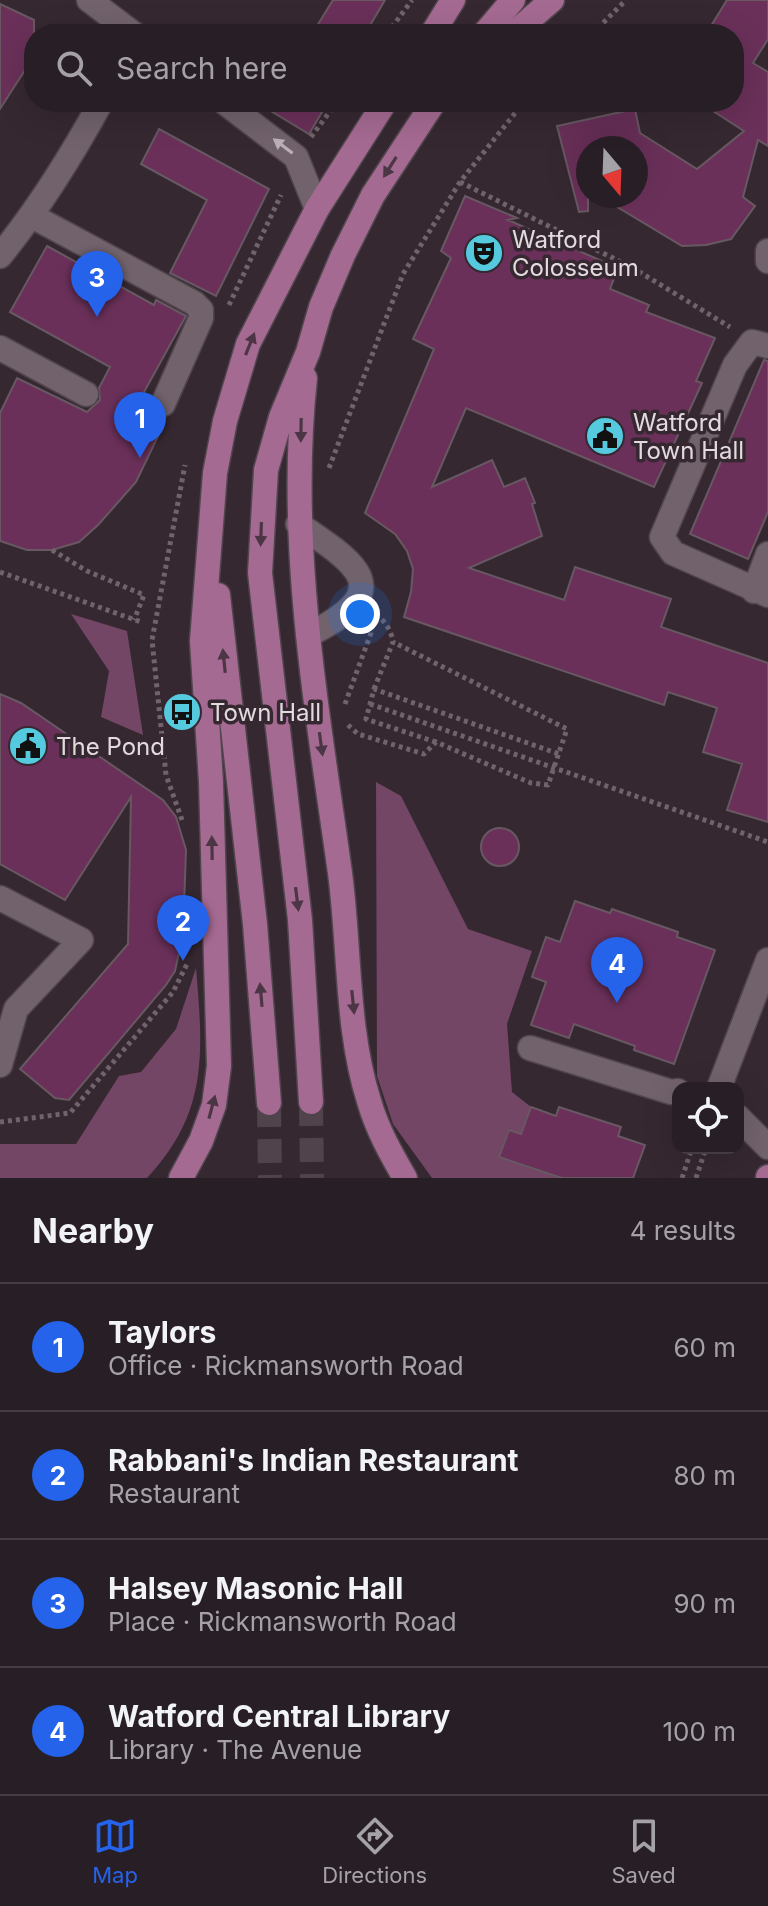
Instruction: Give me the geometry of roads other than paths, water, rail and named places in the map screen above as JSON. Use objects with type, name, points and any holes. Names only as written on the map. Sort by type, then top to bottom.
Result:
[{"type":"main road","points":[[438,24],[453,0]]},
{"type":"main road","points":[[493,24],[513,0]]},
{"type":"main road","points":[[524,24],[552,0]]},
{"type":"main road","points":[[181,1178],[201,1141],[214,1105],[219,1066],[211,782],[202,641],[215,473],[225,421],[248,344],[317,209],[379,112]]},
{"type":"main road","points":[[311,1102],[300,920],[260,573],[266,470],[281,417],[343,255],[373,195],[427,112]]},
{"type":"main road","points":[[308,352],[301,416],[298,524],[308,635],[340,877],[358,1054],[369,1101],[387,1147],[405,1178]]},
{"type":"main road","points":[[215,473],[214,547],[219,612],[255,924],[269,1103]]},
{"type":"street","points":[[89,0],[121,24]]},
{"type":"street","points":[[0,256],[65,167],[95,112]]},
{"type":"street","points":[[237,112],[296,157],[317,209]]},
{"type":"street","points":[[32,216],[194,303],[201,310],[201,318],[163,404]]},
{"type":"street","points":[[768,251],[768,261]]},
{"type":"street","points":[[760,344],[735,365],[662,537],[673,553],[761,593],[768,554]]},
{"type":"street","points":[[0,348],[86,394]]},
{"type":"street","points":[[298,524],[338,550],[360,575],[361,591],[347,613],[308,635]]},
{"type":"street","points":[[0,898],[81,940],[16,1009],[0,1065]]},
{"type":"street","points":[[715,1082],[768,960]]},
{"type":"street","points":[[530,1048],[672,1092]]},
{"type":"street","points":[[744,1123],[768,1147]]},
{"type":"tunnel","points":[[311,1102],[312,1178]]},
{"type":"tunnel","points":[[269,1103],[270,1178]]},
{"type":"place","name":"Watford Colosseum","points":[[484,253]]},
{"type":"place","name":"Halsey Masonic Hall","points":[[97,317]]},
{"type":"place","name":"Watford Town Hall","points":[[605,436]]},
{"type":"place","name":"Taylors","points":[[140,458]]},
{"type":"place","name":"Town Hall","points":[[182,712]]},
{"type":"place","name":"The Pond","points":[[28,746]]},
{"type":"place","name":"Rabbani's Indian Restaurant","points":[[183,961]]},
{"type":"place","name":"Watford Central Library","points":[[617,1003]]}]
